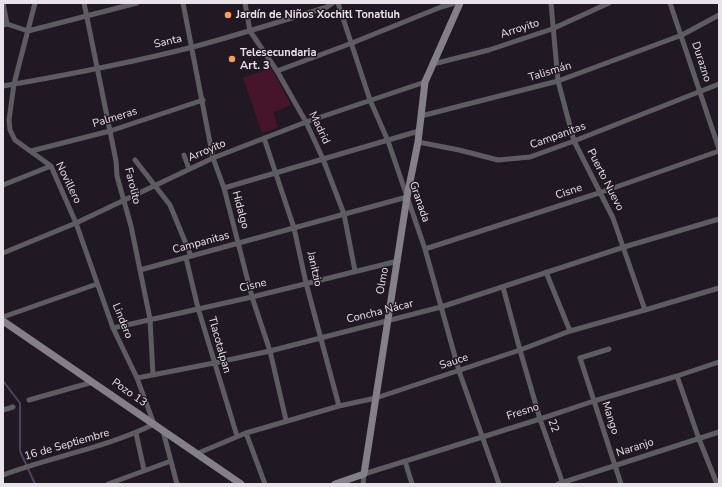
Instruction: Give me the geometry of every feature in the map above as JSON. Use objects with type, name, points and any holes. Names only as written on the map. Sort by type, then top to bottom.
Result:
[{"type":"main road","name":"Olmo","points":[[364,474],[407,197],[418,142],[425,82],[460,3]]},
{"type":"main road","name":"Pozo 13","points":[[3,321],[241,484]]},
{"type":"main road","name":"Fresno","points":[[335,484],[364,474]]},
{"type":"street","points":[[3,3],[5,24],[28,31],[137,3]]},
{"type":"street","name":"Novillero","points":[[36,3],[14,84],[9,120],[10,130],[16,140],[51,166],[76,223]]},
{"type":"street","name":"Farolito","points":[[84,3],[88,16],[116,161],[117,176],[125,201],[150,319],[153,375]]},
{"type":"street","name":"Hidalgo","points":[[183,3],[213,158],[224,188],[252,297],[270,351],[286,420]]},
{"type":"street","name":"Madrid","points":[[245,3],[250,31],[277,71],[306,122],[324,159],[344,214],[355,271]]},
{"type":"street","name":"Santa","points":[[3,86],[98,69],[192,47],[327,7],[333,3]]},
{"type":"street","name":"Granada","points":[[338,3],[370,100],[388,141],[425,248],[459,371],[499,484]]},
{"type":"street","points":[[277,71],[352,43],[441,5],[455,3]]},
{"type":"street","name":"Puerto Nuevo","points":[[551,3],[552,29],[558,82],[574,142],[613,218],[645,310]]},
{"type":"street","name":"Arroyito","points":[[433,64],[489,50],[552,29],[602,4],[609,3]]},
{"type":"street","name":"Durazno","points":[[670,3],[682,35],[719,150]]},
{"type":"street","name":"Talismán","points":[[421,116],[558,82],[682,35],[719,15]]},
{"type":"street","name":"Arroyito","points":[[3,253],[125,201],[213,158],[306,122],[425,82]]},
{"type":"street","name":"Campanitas","points":[[418,142],[498,160],[530,157],[574,142],[719,84]]},
{"type":"street","name":"Palmeras","points":[[31,151],[110,132],[202,100]]},
{"type":"street","points":[[224,188],[419,131]]},
{"type":"street","name":"Janitzio","points":[[264,138],[294,228],[306,283],[339,406]]},
{"type":"street","name":"Cisne","points":[[425,248],[600,193],[719,150]]},
{"type":"street","points":[[184,155],[189,169]]},
{"type":"street","name":"Tlacotalpan","points":[[135,160],[156,185],[170,205],[189,257],[198,308],[237,436]]},
{"type":"street","points":[[3,184],[51,166]]},
{"type":"street","name":"Campanitas","points":[[140,270],[407,197]]},
{"type":"street","name":"Concha Nácar","points":[[136,378],[270,351],[441,307],[624,247],[719,219]]},
{"type":"street","name":"Lindero","points":[[76,223],[113,328],[136,378],[154,424]]},
{"type":"street","name":"Cisne","points":[[113,328],[252,297],[398,261]]},
{"type":"street","points":[[546,272],[570,331]]},
{"type":"street","points":[[3,317],[97,284]]},
{"type":"street","name":"22","points":[[503,287],[540,419],[561,483]]},
{"type":"street","name":"Sauce","points":[[196,454],[237,436],[286,420],[376,398],[520,350],[570,331],[719,288]]},
{"type":"street","name":"Mango","points":[[609,349],[580,358],[621,484]]},
{"type":"street","name":"Fresno","points":[[364,474],[719,362]]},
{"type":"street","points":[[677,376],[699,439],[717,484]]},
{"type":"street","points":[[29,400],[93,382]]},
{"type":"street","points":[[3,410],[13,407]]},
{"type":"street","name":"16 de Septiembre","points":[[3,475],[48,460],[113,442],[154,424]]},
{"type":"street","points":[[163,431],[177,484]]},
{"type":"street","name":"Naranjo","points":[[561,483],[719,432]]},
{"type":"street","points":[[136,433],[144,470]]},
{"type":"street","points":[[246,433],[265,484]]},
{"type":"street","points":[[405,461],[412,484]]},
{"type":"street","points":[[108,484],[144,470],[171,462]]},
{"type":"street","name":"Olmo","points":[[363,484],[364,474]]},
{"type":"shaded area","points":[[271,68],[291,105],[273,112],[278,127],[262,133],[243,78]]},
{"type":"waterway","points":[[3,381],[20,403],[20,451],[35,484]]},
{"type":"place","name":"Jardín de Niños Xochitl Tonatiuh","points":[[228,15]]},
{"type":"place","name":"Telesecundaria Art. 3","points":[[232,59]]}]
